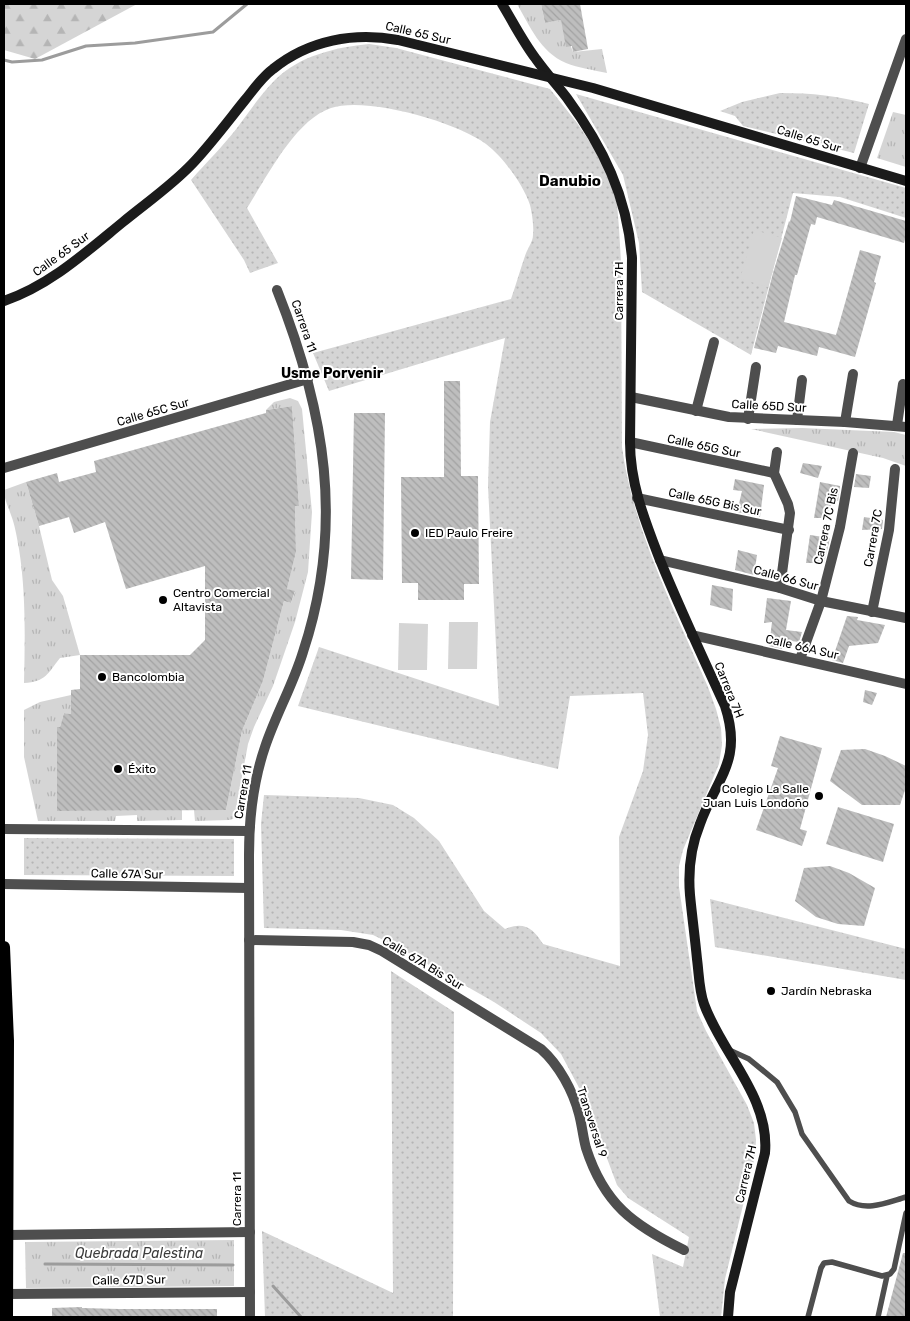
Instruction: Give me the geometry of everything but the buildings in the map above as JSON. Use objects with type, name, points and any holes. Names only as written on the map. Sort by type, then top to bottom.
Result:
[{"type":"main road","points":[[4,947],[8,1041],[7,1317]]},
{"type":"street","name":"Carrera 7H","points":[[502,4],[527,46],[574,108],[607,162],[625,212],[632,258],[630,457],[637,498],[660,560],[730,721],[732,736],[727,766],[695,838],[690,880],[701,995],[715,1028],[758,1105],[764,1124],[766,1143],[763,1162],[730,1292],[728,1317]]},
{"type":"street","name":"Calle 65 Sur","points":[[4,301],[34,288],[62,271],[170,185],[193,162],[273,69],[289,58],[308,49],[346,37],[378,36],[607,92],[906,181]]},
{"type":"street","points":[[860,168],[906,39]]},
{"type":"street","name":"Carrera 11","points":[[250,1317],[249,831],[254,786],[260,762],[303,652],[316,608],[324,562],[327,517],[325,472],[319,427],[308,379],[294,333],[277,290]]},
{"type":"street","points":[[696,411],[714,342]]},
{"type":"street","points":[[748,419],[756,367]]},
{"type":"street","points":[[845,422],[853,374]]},
{"type":"street","name":"Calle 65C Sur","points":[[4,468],[308,379]]},
{"type":"street","points":[[797,420],[802,380]]},
{"type":"street","points":[[901,426],[904,384]]},
{"type":"street","name":"Calle 65D Sur","points":[[631,397],[696,411],[748,419],[901,426]]},
{"type":"street","name":"Calle 65G Sur","points":[[630,442],[774,474]]},
{"type":"street","points":[[778,452],[774,474],[788,504],[790,513],[780,588]]},
{"type":"street","name":"Carrera 7C Bis","points":[[800,659],[821,601],[840,527],[853,453]]},
{"type":"street","name":"Carrera 7C","points":[[872,612],[889,530],[895,469]]},
{"type":"street","name":"Calle 65G Bis Sur","points":[[637,498],[788,530]]},
{"type":"street","name":"Calle 66 Sur","points":[[660,560],[780,588],[821,601],[906,618]]},
{"type":"street","name":"Calle 66A Sur","points":[[692,635],[906,684]]},
{"type":"street","points":[[4,829],[249,831]]},
{"type":"street","name":"Calle 67A Sur","points":[[4,884],[249,888]]},
{"type":"street","name":"Calle 67A Bis Sur","points":[[249,940],[353,942],[369,945],[541,1049]]},
{"type":"street","name":"Transversal 9","points":[[541,1049],[554,1062],[571,1092],[586,1147],[600,1180],[616,1204],[628,1217],[653,1234],[684,1250]]},
{"type":"street","points":[[8,1235],[250,1232]]},
{"type":"street","name":"Calle 67D Sur","points":[[8,1294],[250,1292]]},
{"type":"lane","points":[[726,1048],[749,1059],[777,1082],[795,1112],[802,1134],[849,1201],[858,1206],[868,1206],[906,1196]]},
{"type":"lane","points":[[878,1317],[886,1276],[894,1269],[906,1213]]},
{"type":"lane","points":[[808,1317],[821,1268],[824,1264],[832,1262],[886,1276]]},
{"type":"green space","points":[[4,4],[137,4],[35,59],[4,50]]},
{"type":"green space","points":[[517,4],[541,4],[545,23],[561,20],[573,52],[602,49],[607,73],[566,63],[549,52],[531,29]]},
{"type":"green space","points":[[369,44],[396,48],[550,89],[577,123],[598,154],[609,177],[617,204],[621,262],[622,447],[628,478],[635,509],[645,539],[669,600],[708,687],[721,728],[722,745],[719,764],[683,850],[679,866],[679,887],[697,1011],[747,1105],[754,1123],[756,1140],[755,1156],[725,1279],[721,1317],[660,1317],[652,1254],[683,1267],[689,1237],[628,1198],[617,1185],[584,1097],[561,1054],[541,1033],[494,1002],[396,946],[373,935],[341,930],[264,928],[261,824],[264,795],[359,798],[393,805],[414,818],[439,841],[484,911],[505,929],[518,926],[527,927],[536,934],[543,944],[620,966],[619,837],[643,771],[648,735],[643,693],[570,696],[558,769],[298,706],[319,647],[499,706],[488,486],[490,422],[505,338],[329,391],[313,353],[511,299],[533,238],[531,208],[523,188],[492,149],[454,127],[411,113],[388,108],[347,105],[331,108],[318,114],[294,137],[273,166],[247,208],[278,263],[250,273],[244,260],[191,180],[232,135],[264,92],[285,72],[307,59],[331,50]]},
{"type":"green space","points":[[780,93],[825,96],[869,104],[854,153],[743,126],[735,116],[720,111],[742,102]]},
{"type":"green space","points":[[576,94],[906,188],[906,218],[840,197],[793,193],[751,355],[642,292],[639,243],[623,175]]},
{"type":"green space","points":[[893,112],[906,115],[906,167],[877,158]]},
{"type":"green space","points":[[754,230],[782,238],[768,287],[740,279]]},
{"type":"green space","points":[[290,398],[298,401],[302,409],[312,512],[308,572],[295,622],[273,686],[248,744],[233,819],[195,821],[194,810],[226,810],[242,731],[263,681],[284,601],[291,603],[295,592],[287,589],[296,552],[295,506],[299,506],[292,406],[266,410],[274,402]]},
{"type":"green space","points":[[802,428],[894,432],[906,435],[906,466],[883,458],[751,429]]},
{"type":"green space","points":[[26,482],[52,580],[63,596],[80,655],[60,658],[42,679],[24,683],[23,582],[15,527],[5,499],[4,490]]},
{"type":"green space","points":[[449,622],[478,622],[477,669],[448,669]]},
{"type":"green space","points":[[399,623],[428,624],[427,670],[398,670]]},
{"type":"green space","points":[[71,695],[71,714],[64,713],[60,727],[57,727],[57,811],[182,810],[182,820],[137,821],[137,815],[116,816],[115,821],[38,821],[24,757],[24,710],[40,702]]},
{"type":"green space","points":[[24,838],[234,839],[234,876],[24,875]]},
{"type":"green space","points":[[710,899],[906,949],[906,980],[715,947]]},
{"type":"green space","points":[[391,971],[454,1012],[453,1316],[456,1317],[265,1317],[262,1231],[393,1293]]},
{"type":"green space","points":[[234,1240],[234,1286],[26,1288],[25,1242]]},
{"type":"waterway","points":[[4,60],[12,62],[42,60],[86,46],[135,43],[213,32],[247,4]]},
{"type":"waterway","name":"Quebrada Palestina","points":[[45,1264],[233,1265]]},
{"type":"waterway","name":"Quebrada Palestina","points":[[273,1286],[301,1317]]},
{"type":"place","name":"IED Paulo Freire","points":[[415,533]]},
{"type":"place","name":"Centro Comercial Altavista","points":[[163,600]]},
{"type":"place","name":"Bancolombia","points":[[102,677]]},
{"type":"place","name":"Éxito","points":[[118,769]]},
{"type":"place","name":"Colegio La Salle Juan Luis Londoño","points":[[819,796]]},
{"type":"place","name":"Jardín Nebraska","points":[[771,991]]},
{"type":"district","name":"Danubio","points":[[570,181]]},
{"type":"district","name":"Usme Porvenir","points":[[332,373]]}]
